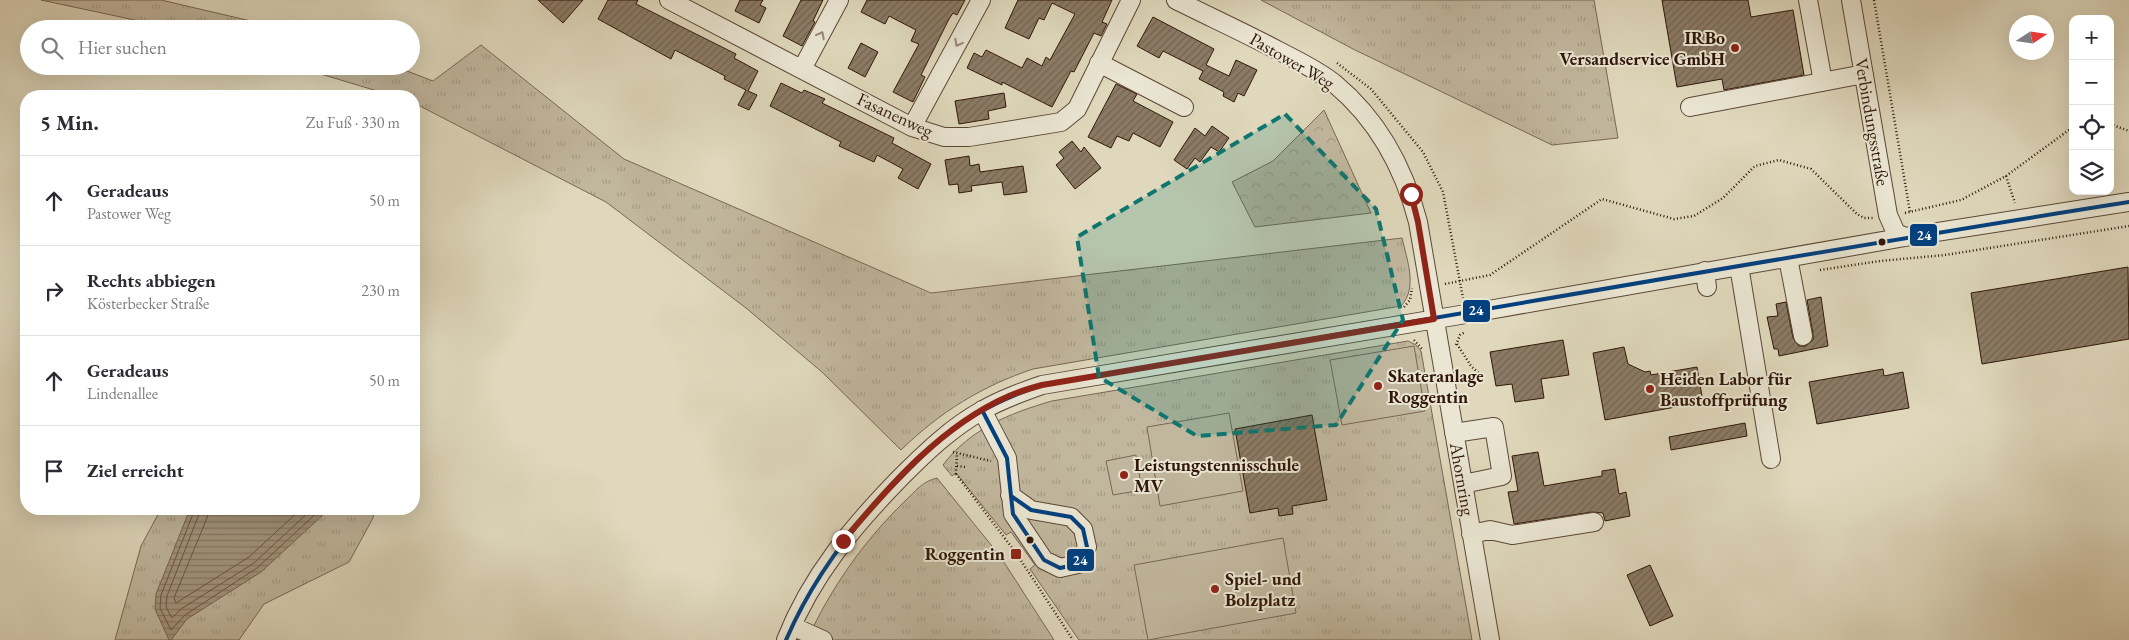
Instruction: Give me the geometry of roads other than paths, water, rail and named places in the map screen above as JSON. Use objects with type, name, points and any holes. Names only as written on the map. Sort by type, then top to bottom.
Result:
[{"type":"street","name":"Fasanenweg","points":[[669,0],[695,6],[802,69],[912,127],[944,138],[969,137],[1061,122],[1078,108],[1131,0]]},
{"type":"street","points":[[802,69],[839,0]]},
{"type":"street","points":[[912,127],[981,0]]},
{"type":"street","name":"Pastower Weg","points":[[1176,0],[1309,67],[1334,83],[1365,114],[1384,139],[1400,168],[1411,194],[1418,222],[1434,319]]},
{"type":"street","points":[[1808,0],[1823,82]]},
{"type":"street","name":"Verbindungsstraße","points":[[1851,0],[1888,215],[1896,233],[1905,237]]},
{"type":"street","points":[[1099,63],[1184,107]]},
{"type":"street","points":[[1690,107],[1864,74]]},
{"type":"street","points":[[823,640],[789,633],[815,580],[843,541],[871,508],[926,452],[982,410],[1010,396],[1042,385],[1434,319],[1623,294],[1706,279],[1739,266],[1789,266],[1905,237],[2129,202]]},
{"type":"street","points":[[1739,266],[1771,459]]},
{"type":"street","points":[[1789,266],[1803,336]]},
{"type":"street","name":"Ahornring","points":[[1434,319],[1490,640]]},
{"type":"street","points":[[982,410],[1007,458],[1010,496],[1013,514],[1044,560],[1060,568],[1078,564],[1087,547],[1084,529],[1071,517],[1031,510],[1010,496]]},
{"type":"street","points":[[1454,433],[1494,427],[1496,437],[1502,476],[1462,484]]},
{"type":"street","points":[[1471,534],[1490,530],[1512,535],[1594,522]]},
{"type":"water","points":[[188,515],[323,515],[261,572],[187,619],[171,640],[169,640],[155,609],[156,594]]},
{"type":"place","name":"IRBo Versandservice GmbH","points":[[1735,48]]},
{"type":"place","name":"Skateranlage Roggentin","points":[[1378,386]]},
{"type":"place","name":"Heiden Labor für Baustoffprüfung","points":[[1650,389]]},
{"type":"place","name":"Leistungstennisschule MV","points":[[1124,475]]},
{"type":"place","name":"Roggentin","points":[[1016,554]]},
{"type":"place","name":"Spiel- und Bolzplatz","points":[[1215,589]]}]
